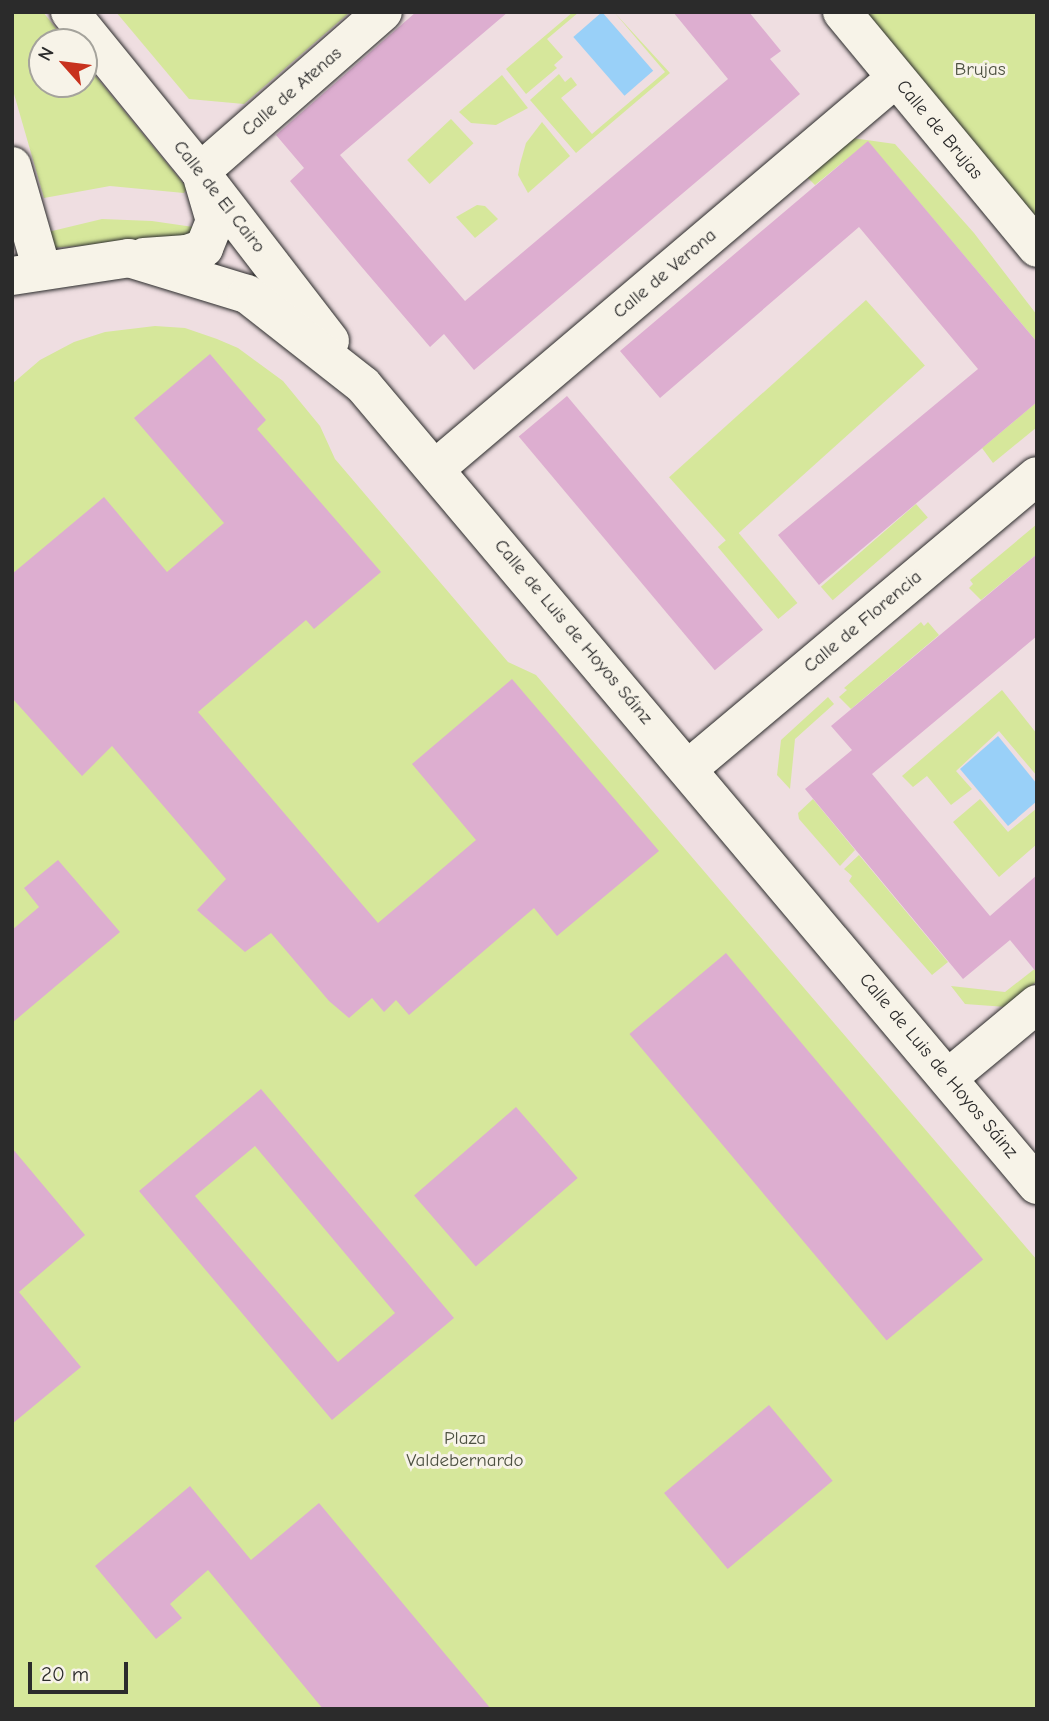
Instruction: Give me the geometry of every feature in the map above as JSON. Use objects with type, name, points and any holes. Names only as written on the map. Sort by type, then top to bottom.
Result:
[{"type":"street","name":"Calle de El Cairo","points":[[70,12],[200,172],[363,385]]},
{"type":"street","name":"Calle de Atenas","points":[[200,172],[383,12]]},
{"type":"street","name":"Calle de Brujas","points":[[842,12],[1037,248]]},
{"type":"street","name":"Calle de Verona","points":[[435,469],[896,78]]},
{"type":"street","points":[[12,166],[27,273],[12,296]]},
{"type":"street","points":[[200,172],[215,221],[204,248]]},
{"type":"street","points":[[129,258],[187,254],[204,248],[262,270],[286,285]]},
{"type":"street","name":"Calle de Luis de Hoyos Sáinz","points":[[27,273],[129,258],[247,294],[363,385],[689,768],[1037,1185]]},
{"type":"street","name":"Calle de Florencia","points":[[689,768],[1037,476]]},
{"type":"street","points":[[948,1078],[1037,1004]]},
{"type":"green space","points":[[12,12],[43,12],[56,28],[28,28],[28,98],[98,98],[98,79],[187,188],[184,193],[110,186],[44,198],[12,87]]},
{"type":"green space","points":[[116,12],[350,12],[244,104],[189,99]]},
{"type":"green space","points":[[573,12],[579,12],[547,39],[563,57],[554,65],[557,68],[526,94],[506,69]]},
{"type":"green space","points":[[614,12],[670,73],[576,153],[530,100],[559,74],[565,82],[571,77],[577,85],[561,98],[592,134],[665,72]]},
{"type":"green space","name":"Brujas","points":[[854,12],[1037,12],[1037,228]]},
{"type":"green space","points":[[502,75],[528,108],[496,125],[471,123],[459,112]]},
{"type":"green space","points":[[451,119],[474,143],[430,184],[407,160]]},
{"type":"green space","points":[[542,122],[570,156],[528,193],[518,175],[520,164],[526,143]]},
{"type":"green space","points":[[838,136],[895,144],[974,233],[1037,315],[1037,342],[886,163],[843,162],[815,185],[800,170]]},
{"type":"green space","points":[[477,205],[485,206],[498,219],[475,238],[456,217]]},
{"type":"green space","points":[[102,219],[152,221],[207,229],[204,236],[52,248],[48,232]]},
{"type":"green space","points":[[866,300],[925,365],[728,543],[669,477]]},
{"type":"green space","name":"Plaza Valdebernardo","points":[[155,326],[185,328],[238,348],[283,381],[320,426],[335,459],[508,662],[536,675],[1037,1260],[1037,1709],[12,1709],[12,384],[40,360],[74,342],[105,332]]},
{"type":"green space","points":[[1037,402],[1037,427],[993,463],[982,448]]},
{"type":"green space","points":[[916,504],[928,518],[833,600],[821,587]]},
{"type":"green space","points":[[1037,524],[1037,554],[981,600],[969,588],[973,584],[970,580]]},
{"type":"green space","points":[[737,531],[797,603],[778,619],[718,547]]},
{"type":"green space","points":[[921,622],[924,626],[928,622],[939,635],[851,709],[839,697],[847,690],[844,688]]},
{"type":"green space","points":[[1002,690],[1037,734],[1037,776],[999,731],[956,771],[972,789],[951,805],[927,776],[913,787],[902,776]]},
{"type":"green space","points":[[828,697],[834,704],[795,739],[790,789],[777,775],[781,740]]},
{"type":"green space","points":[[813,799],[855,850],[840,866],[799,819],[798,813]]},
{"type":"green space","points":[[980,799],[1008,832],[1037,808],[1037,844],[999,877],[953,822]]},
{"type":"green space","points":[[859,855],[948,962],[932,975],[849,881],[852,876],[844,869]]},
{"type":"green space","points":[[1037,967],[1037,981],[1006,1007],[965,1004],[951,986],[1005,992]]},
{"type":"water","points":[[602,12],[653,71],[624,96],[573,37]]},
{"type":"water","points":[[998,736],[1037,784],[1037,801],[1008,826],[960,769]]},
{"type":"building","points":[[416,12],[508,12],[340,155],[465,301],[728,79],[673,12],[749,12],[781,51],[770,59],[800,94],[474,370],[444,334],[430,347],[360,265],[290,181],[304,168],[276,135]]},
{"type":"building","points":[[868,141],[1037,342],[1037,402],[819,585],[778,535],[978,369],[859,227],[660,398],[620,351]]},
{"type":"building","points":[[210,354],[266,420],[257,429],[381,572],[314,629],[306,620],[198,712],[378,923],[476,840],[412,764],[512,679],[659,851],[557,936],[534,908],[409,1015],[396,1000],[384,1012],[372,998],[349,1018],[329,1001],[271,933],[245,952],[197,910],[226,879],[112,746],[82,776],[12,698],[12,574],[104,497],[167,572],[224,523],[134,418]]},
{"type":"building","points":[[567,396],[763,630],[715,670],[519,436]]},
{"type":"building","points":[[1037,554],[1037,636],[872,774],[990,916],[1037,875],[1037,973],[1010,940],[963,979],[805,789],[852,750],[831,726]]},
{"type":"building","points":[[58,860],[120,932],[12,1023],[12,930],[39,907],[24,888]]},
{"type":"building","points":[[726,953],[983,1259],[887,1340],[629,1034]]},
{"type":"building","points":[[261,1089],[454,1318],[332,1420],[139,1191]],"holes":[[[255,1146],[395,1313],[338,1362],[195,1196]]]},
{"type":"building","points":[[516,1107],[578,1178],[476,1267],[414,1196]]},
{"type":"building","points":[[12,1148],[85,1235],[19,1292],[81,1367],[12,1424]]},
{"type":"building","points":[[769,1405],[833,1481],[728,1569],[664,1493]]},
{"type":"building","points":[[190,1486],[251,1560],[319,1503],[491,1709],[323,1709],[208,1570],[170,1604],[182,1618],[156,1639],[95,1566]]}]
